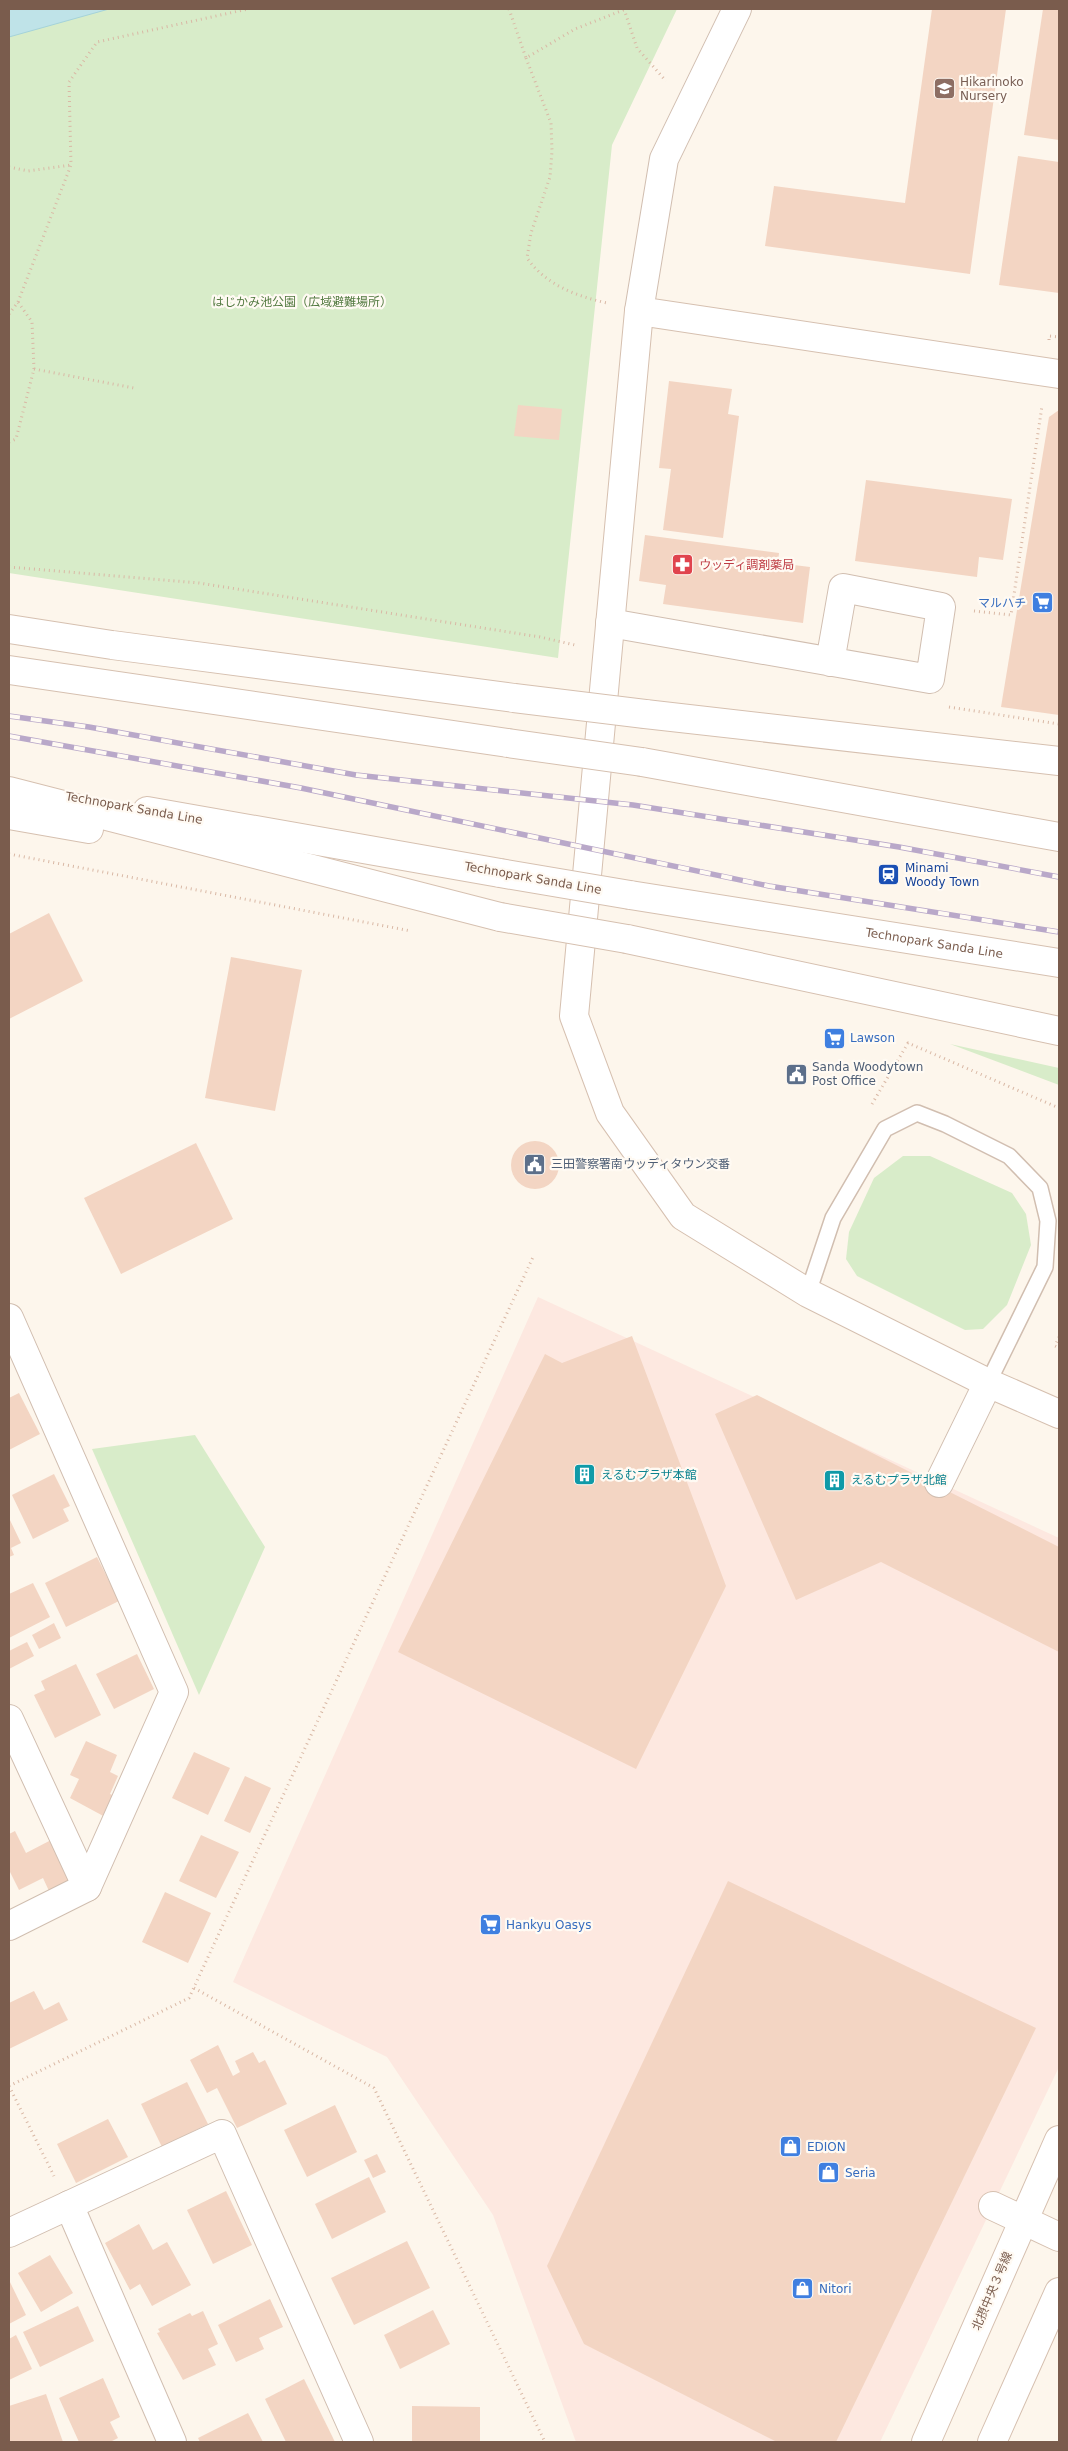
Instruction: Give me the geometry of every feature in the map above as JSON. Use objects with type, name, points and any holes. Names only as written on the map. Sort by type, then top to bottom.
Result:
[{"type":"street","points":[[737,9],[664,159],[639,311],[574,1016],[610,1113],[683,1216],[808,1293],[988,1383],[1059,1414]]},
{"type":"street","points":[[639,311],[1053,374]]},
{"type":"street","points":[[610,623],[830,662],[930,679],[941,607],[843,588],[830,662]]},
{"type":"street","points":[[9,629],[112,645],[514,698],[1059,761]]},
{"type":"street","points":[[9,670],[642,762],[1059,837]]},
{"type":"street","name":"Technopark Sanda Line","points":[[9,786],[630,895],[1059,963]]},
{"type":"street","points":[[9,792],[500,917],[627,939],[1059,1031]]},
{"type":"street","points":[[9,815],[299,867]]},
{"type":"street","points":[[9,1926],[87,1887],[174,1692],[12,1336]]},
{"type":"street","points":[[939,1482],[988,1383]]},
{"type":"street","points":[[9,1719],[87,1887]]},
{"type":"street","points":[[9,2233],[222,2134],[359,2442]]},
{"type":"street","name":"北摂中央３号線","points":[[926,2442],[1059,2140]]},
{"type":"street","points":[[69,2205],[172,2442]]},
{"type":"street","points":[[993,2206],[1059,2237]]},
{"type":"street","points":[[992,2442],[1059,2292]]},
{"type":"lane","points":[[808,1293],[833,1218],[885,1129],[917,1113],[1001,1152],[1009,1156],[1040,1188],[1048,1221],[1045,1267],[988,1383]]},
{"type":"path","points":[[9,314],[18,302],[71,165],[69,82],[98,42],[248,9]]},
{"type":"path","points":[[509,9],[551,123],[550,177],[531,233],[527,258],[535,270],[576,296],[639,311]]},
{"type":"path","points":[[526,58],[575,29],[625,9],[637,48],[689,108]]},
{"type":"path","points":[[9,167],[28,170],[71,165]]},
{"type":"path","points":[[9,442],[16,440],[34,369],[32,322],[18,302]]},
{"type":"path","points":[[34,369],[134,388]]},
{"type":"path","points":[[941,607],[1011,615],[1053,374]]},
{"type":"path","points":[[9,567],[199,584],[540,637],[608,654]]},
{"type":"path","points":[[948,706],[1059,724]]},
{"type":"path","points":[[9,854],[417,932]]},
{"type":"path","points":[[908,1043],[1059,1108]]},
{"type":"path","points":[[69,2205],[9,2086],[189,1998],[534,1255]]},
{"type":"path","points":[[1059,1337],[1055,1346],[1059,1348]]},
{"type":"path","points":[[194,1988],[374,2088],[545,2442]]},
{"type":"shaded area","points":[[538,1297],[1059,1538],[1059,2067],[880,2442],[576,2442],[493,2215],[387,2057],[233,1982]]},
{"type":"green space","name":"はじかみ池公園（広域避難場所）","points":[[9,9],[677,9],[612,145],[558,658],[9,573]]},
{"type":"green space","points":[[950,1044],[1059,1068],[1059,1085]]},
{"type":"green space","points":[[903,1156],[930,1156],[1012,1193],[1026,1214],[1031,1245],[1007,1305],[983,1329],[965,1330],[857,1276],[846,1259],[849,1232],[874,1178]]},
{"type":"green space","points":[[195,1435],[265,1547],[199,1695],[92,1449]]},
{"type":"water","points":[[9,9],[109,9],[9,37]]},
{"type":"building","points":[[932,9],[1006,9],[970,274],[765,246],[774,186],[905,203]]},
{"type":"building","points":[[1043,9],[1059,9],[1059,140],[1024,135]]},
{"type":"building","points":[[1018,156],[1059,162],[1059,293],[999,285]]},
{"type":"building","points":[[669,381],[732,389],[728,414],[739,416],[723,538],[663,530],[671,469],[659,468]]},
{"type":"building","points":[[518,405],[562,409],[559,440],[514,436]]},
{"type":"building","name":"マルハチ","points":[[1059,410],[1059,715],[1001,707],[1049,417]]},
{"type":"building","points":[[866,480],[1012,499],[1003,560],[979,557],[977,577],[855,561]]},
{"type":"building","points":[[645,535],[779,553],[778,563],[810,567],[803,623],[663,604],[666,585],[639,581]]},
{"type":"building","points":[[49,913],[83,981],[9,1019],[9,934]]},
{"type":"building","points":[[231,957],[302,970],[275,1111],[205,1098]]},
{"type":"building","name":"三田警察署南ウッディタウン交番","points":[[530,1141],[540,1141],[549,1145],[555,1151],[558,1156],[558,1174],[549,1185],[540,1189],[530,1189],[521,1185],[515,1179],[511,1170],[511,1160],[515,1151],[521,1145]]},
{"type":"building","points":[[196,1143],[233,1219],[121,1274],[84,1198]]},
{"type":"building","name":"えるむプラザ本館","points":[[632,1336],[726,1586],[636,1769],[398,1652],[545,1354],[562,1363]]},
{"type":"building","points":[[19,1393],[40,1434],[9,1450],[9,1398]]},
{"type":"building","name":"えるむプラザ北館","points":[[757,1395],[1059,1547],[1059,1652],[881,1562],[796,1600],[715,1414]]},
{"type":"building","points":[[54,1474],[70,1506],[63,1509],[69,1521],[33,1539],[12,1495]]},
{"type":"building","points":[[9,1518],[21,1543],[11,1548],[14,1555],[9,1557]]},
{"type":"building","points":[[97,1557],[119,1601],[66,1627],[45,1583]]},
{"type":"building","points":[[33,1583],[50,1617],[9,1638],[9,1594]]},
{"type":"building","points":[[54,1623],[61,1638],[39,1649],[32,1635]]},
{"type":"building","points":[[27,1642],[34,1656],[9,1669],[9,1651]]},
{"type":"building","points":[[137,1654],[154,1689],[114,1709],[96,1674]]},
{"type":"building","points":[[76,1664],[101,1715],[55,1738],[34,1695],[45,1690],[41,1681]]},
{"type":"building","points":[[86,1741],[117,1755],[110,1772],[118,1776],[110,1794],[117,1797],[107,1818],[70,1798],[79,1779],[70,1775]]},
{"type":"building","points":[[194,1752],[230,1768],[208,1815],[172,1798]]},
{"type":"building","points":[[245,1776],[271,1788],[250,1833],[224,1821]]},
{"type":"building","points":[[15,1831],[26,1853],[53,1839],[73,1879],[49,1891],[43,1878],[19,1890],[9,1870],[9,1834]]},
{"type":"building","points":[[201,1835],[239,1852],[216,1898],[179,1881]]},
{"type":"building","name":"EDION","points":[[728,1881],[1036,2028],[836,2442],[777,2442],[584,2344],[547,2266]]},
{"type":"building","points":[[165,1892],[211,1913],[188,1963],[142,1942]]},
{"type":"building","points":[[34,1991],[44,2010],[59,2002],[68,2020],[9,2049],[9,2003]]},
{"type":"building","points":[[218,2045],[233,2076],[240,2072],[235,2061],[253,2052],[259,2063],[265,2060],[287,2104],[237,2128],[217,2088],[207,2093],[190,2060]]},
{"type":"building","points":[[187,2082],[208,2124],[162,2147],[141,2104]]},
{"type":"building","points":[[335,2105],[357,2152],[307,2177],[284,2130]]},
{"type":"building","points":[[108,2119],[128,2157],[76,2183],[57,2144]]},
{"type":"building","points":[[377,2154],[386,2172],[373,2178],[364,2160]]},
{"type":"building","points":[[369,2177],[386,2212],[332,2239],[315,2204]]},
{"type":"building","points":[[226,2191],[252,2245],[213,2264],[187,2210]]},
{"type":"building","points":[[139,2224],[153,2250],[167,2242],[191,2285],[152,2306],[140,2284],[130,2290],[105,2243]]},
{"type":"building","points":[[407,2241],[430,2288],[354,2325],[331,2278]]},
{"type":"building","points":[[50,2255],[73,2293],[41,2312],[18,2273]]},
{"type":"building","points":[[9,2280],[26,2315],[9,2324]]},
{"type":"building","points":[[270,2299],[283,2327],[259,2338],[264,2349],[236,2362],[218,2325]]},
{"type":"building","points":[[78,2306],[94,2341],[40,2367],[23,2332]]},
{"type":"building","points":[[433,2310],[450,2344],[400,2369],[384,2335]]},
{"type":"building","points":[[203,2311],[218,2344],[208,2349],[216,2365],[183,2380],[157,2333],[160,2332],[158,2329],[190,2313],[192,2316]]},
{"type":"building","points":[[16,2335],[32,2369],[9,2380],[9,2339]]},
{"type":"building","points":[[103,2378],[120,2417],[110,2422],[118,2438],[110,2442],[79,2442],[59,2398]]},
{"type":"building","points":[[304,2379],[335,2442],[286,2442],[265,2399]]},
{"type":"building","points":[[46,2394],[63,2442],[9,2442],[9,2406]]},
{"type":"building","points":[[412,2406],[480,2407],[480,2442],[412,2442]]},
{"type":"building","points":[[248,2413],[263,2442],[200,2442],[198,2438]]},
{"type":"railway","points":[[9,716],[89,727],[356,775],[633,805],[899,847],[1059,877]]},
{"type":"railway","points":[[9,736],[301,788],[769,886],[1059,932]]},
{"type":"place","name":"Hikarinoko Nursery","points":[[944,89]]},
{"type":"place","name":"ウッディ調剤薬局","points":[[683,565]]},
{"type":"place","name":"マルハチ","points":[[1042,603]]},
{"type":"place","name":"Minami Woody Town","points":[[889,875]]},
{"type":"place","name":"Lawson","points":[[834,1038]]},
{"type":"place","name":"Sanda Woodytown Post Office","points":[[796,1074]]},
{"type":"place","name":"三田警察署南ウッディタウン交番","points":[[535,1164]]},
{"type":"place","name":"えるむプラザ本館","points":[[585,1475]]},
{"type":"place","name":"えるむプラザ北館","points":[[835,1480]]},
{"type":"place","name":"Hankyu Oasys","points":[[490,1925]]},
{"type":"place","name":"EDION","points":[[791,2147]]},
{"type":"place","name":"Seria","points":[[829,2173]]},
{"type":"place","name":"Nitori","points":[[803,2289]]}]
